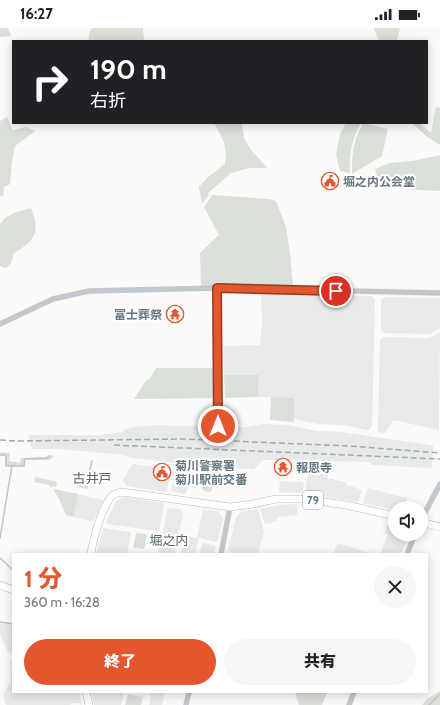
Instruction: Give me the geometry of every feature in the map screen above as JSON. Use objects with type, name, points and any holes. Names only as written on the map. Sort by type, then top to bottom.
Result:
[{"type":"main road","name":"79","points":[[91,553],[94,538],[102,516],[108,503],[116,493],[127,492],[230,507],[276,499],[302,499],[346,505],[388,514]]},
{"type":"main road","points":[[428,523],[440,527]]},
{"type":"main road","points":[[0,585],[12,590]]},
{"type":"main road","points":[[86,693],[89,705]]},
{"type":"street","points":[[0,324],[53,299],[89,291],[217,288],[440,293]]},
{"type":"street","points":[[217,288],[218,426]]},
{"type":"street","points":[[428,507],[440,484]]},
{"type":"street","points":[[221,553],[230,507]]},
{"type":"street","points":[[407,553],[412,541]]},
{"type":"street","points":[[186,705],[189,693]]},
{"type":"street","points":[[349,705],[354,693]]},
{"type":"shaded area","points":[[0,28],[8,28],[11,36],[0,37]]},
{"type":"shaded area","points":[[93,28],[143,28],[144,40],[88,40],[90,30]]},
{"type":"shaded area","points":[[374,28],[400,28],[397,40],[379,40]]},
{"type":"shaded area","points":[[436,107],[440,108],[440,145],[426,136],[413,124],[421,124],[431,133]]},
{"type":"shaded area","points":[[7,117],[13,130],[26,127],[35,131],[15,146],[10,184],[4,187],[3,196],[0,196],[0,121]]},
{"type":"shaded area","points":[[215,124],[241,124],[244,138],[249,147],[267,168],[250,168],[231,173],[208,193],[209,195],[202,204],[199,187],[208,177],[225,164],[226,152],[222,138]]},
{"type":"shaded area","points":[[345,124],[360,124],[355,135],[352,147],[350,173],[340,171],[336,155],[340,134]]},
{"type":"shaded area","points":[[363,124],[388,129],[382,156],[352,174],[352,160],[357,136]]},
{"type":"shaded area","points":[[440,155],[440,191],[404,189],[378,179],[375,169],[389,163],[413,161]]},
{"type":"shaded area","points":[[212,195],[269,199],[276,201],[286,227],[293,286],[201,286],[200,253],[219,235],[204,207]]},
{"type":"shaded area","points":[[31,208],[36,223],[34,235],[27,244],[14,253],[11,263],[6,268],[0,266],[0,224],[5,218],[14,213]]},
{"type":"shaded area","points":[[261,293],[371,296],[375,299],[372,427],[368,430],[343,425],[318,424],[294,419],[294,398],[258,397],[259,375],[224,375],[224,346],[260,345],[262,321]]},
{"type":"shaded area","points":[[385,297],[440,298],[440,328],[430,334],[384,333],[381,330],[381,300]]},
{"type":"shaded area","points":[[440,332],[439,430],[393,420],[386,432],[381,433],[378,430],[380,340],[383,337],[429,338]]},
{"type":"shaded area","points":[[156,368],[213,368],[214,398],[134,399]]},
{"type":"shaded area","points":[[224,375],[259,375],[258,397],[225,398]]},
{"type":"shaded area","points":[[271,397],[294,398],[294,422],[270,420]]},
{"type":"shaded area","points":[[262,424],[288,425],[317,431],[341,432],[433,446],[432,467],[371,465],[371,462],[263,460],[254,469],[221,468],[220,465],[177,460],[177,463],[134,458],[117,454],[56,449],[32,449],[28,435],[100,435],[123,432],[123,430],[134,427],[156,425],[240,428]]},
{"type":"shaded area","points":[[0,452],[10,453],[9,461],[20,463],[21,458],[46,457],[49,455],[54,456],[50,460],[25,460],[25,467],[5,466],[5,456],[0,455]]},
{"type":"shaded area","points":[[92,461],[88,489],[77,487],[80,478],[86,480],[88,479]]},
{"type":"shaded area","points":[[133,464],[170,469],[167,491],[165,492],[126,486],[123,480]]},
{"type":"shaded area","points":[[176,468],[192,470],[186,494],[173,492],[171,490]]},
{"type":"shaded area","points":[[315,473],[328,475],[327,478],[345,482],[347,485],[362,490],[358,502],[307,494],[305,492],[308,474]]},
{"type":"shaded area","points":[[207,476],[214,478],[212,490],[210,492],[204,491],[200,485],[202,479]]},
{"type":"shaded area","points":[[35,477],[57,482],[56,487],[53,486],[52,488],[49,485],[34,482]]},
{"type":"shaded area","points":[[280,481],[304,482],[303,491],[301,493],[279,492]]},
{"type":"shaded area","points":[[368,488],[407,498],[406,501],[388,501],[388,508],[363,503]]},
{"type":"shaded area","points":[[53,489],[104,500],[93,522],[66,515],[60,499]]},
{"type":"shaded area","points":[[53,489],[78,494],[73,517],[66,515]]},
{"type":"shaded area","points":[[123,497],[163,503],[164,505],[159,530],[157,531],[107,524],[106,522],[116,501]]},
{"type":"shaded area","points":[[297,504],[298,515],[277,517],[277,521],[265,524],[260,509],[279,505]]},
{"type":"shaded area","points":[[168,508],[180,509],[183,514],[174,553],[158,553]]},
{"type":"shaded area","points":[[203,509],[217,511],[223,518],[218,540],[216,542],[199,538],[195,553],[181,553],[185,536],[197,538]]},
{"type":"shaded area","points":[[258,509],[264,532],[258,553],[235,553],[228,550],[236,517],[242,511]]},
{"type":"shaded area","points":[[388,525],[388,535],[384,533]]},
{"type":"shaded area","points":[[103,529],[130,532],[131,534],[127,553],[96,553]]},
{"type":"shaded area","points":[[137,533],[147,534],[144,549],[133,547]]},
{"type":"shaded area","points":[[388,535],[388,541],[406,541],[401,553],[380,553]]},
{"type":"shaded area","points":[[338,543],[370,553],[333,553]]},
{"type":"shaded area","points":[[202,544],[215,546],[214,553],[199,553]]},
{"type":"shaded area","points":[[0,623],[12,625],[12,654],[8,651],[0,635]]},
{"type":"shaded area","points":[[12,660],[12,693],[79,693],[82,705],[73,703],[70,705],[6,705],[3,694],[11,681],[10,662]]},
{"type":"shaded area","points":[[440,691],[440,705],[422,705],[427,699]]},
{"type":"shaded area","points":[[92,693],[124,693],[121,705],[94,705]]},
{"type":"shaded area","points":[[151,693],[165,693],[162,705],[149,705]]},
{"type":"shaded area","points":[[295,693],[327,693],[322,705],[299,705]]},
{"type":"shaded area","points":[[128,694],[143,697],[141,705],[125,705]]},
{"type":"waterway","points":[[0,455],[6,455],[6,466],[22,466],[24,465],[25,459],[47,458],[50,456]]},
{"type":"waterway","points":[[87,481],[92,461]]},
{"type":"waterway","points":[[0,538],[12,465]]},
{"type":"waterway","points":[[0,558],[12,569]]},
{"type":"waterway","points":[[0,622],[12,624]]},
{"type":"waterway","points":[[429,705],[440,694]]},
{"type":"railway","points":[[0,440],[184,439],[349,446],[440,453]]},
{"type":"railway","points":[[114,445],[440,459]]},
{"type":"place","name":"堀之内公会堂","points":[[330,181]]},
{"type":"place","name":"富士葬祭","points":[[175,314]]},
{"type":"place","name":"報恩寺","points":[[283,467]]},
{"type":"place","name":"菊川警察署 菊川駅前交番","points":[[162,472]]},
{"type":"district","name":"古井戸","points":[[92,478]]},
{"type":"district","name":"堀之内","points":[[169,540]]},
{"type":"route","points":[[218,426],[217,288],[336,291]]}]
